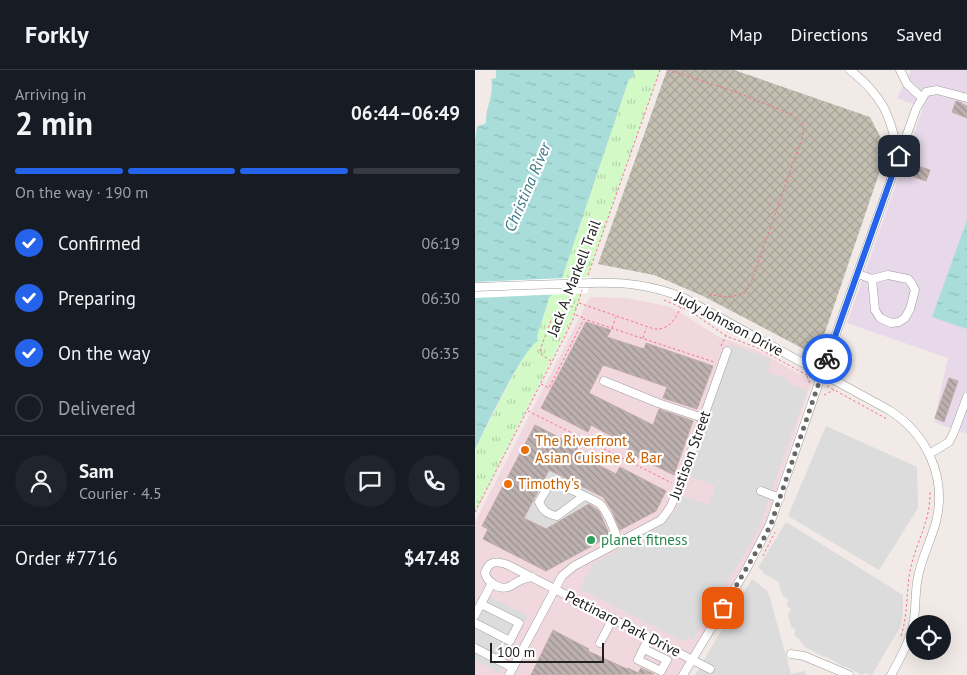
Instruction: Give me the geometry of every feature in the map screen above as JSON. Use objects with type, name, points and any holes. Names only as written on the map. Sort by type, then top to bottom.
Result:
[{"type":"street","points":[[850,70],[867,84],[883,104],[893,128],[899,156]]},
{"type":"street","points":[[901,70],[907,84],[922,98]]},
{"type":"street","points":[[683,675],[771,524],[914,113],[926,92],[937,90],[967,98]]},
{"type":"street","points":[[858,274],[872,279],[887,275],[908,279],[915,290],[910,309],[905,318],[899,322],[891,323],[880,318],[875,310],[872,279]]},
{"type":"street","name":"Judy Johnson Drive","points":[[475,287],[623,282],[655,288],[683,298],[731,323],[898,415],[914,430],[929,454],[938,482],[938,512],[918,575],[913,627],[905,649],[891,675]]},
{"type":"street","name":"Justison Street","points":[[554,588],[569,569],[661,520],[670,508],[727,351]]},
{"type":"street","points":[[604,382],[657,403],[703,418]]},
{"type":"street","points":[[929,454],[949,442],[967,397]]},
{"type":"street","points":[[584,496],[557,516],[549,515],[542,510],[539,502],[549,485],[561,486],[584,496],[599,504],[607,514],[619,542]]},
{"type":"street","points":[[761,491],[780,498]]},
{"type":"street","name":"Pettinaro Park Drive","points":[[492,583],[487,579],[485,573],[488,565],[495,561],[508,565],[710,669]]},
{"type":"street","points":[[475,615],[492,583],[501,587],[507,587],[520,579],[532,577]]},
{"type":"street","name":"Pettinaro Park Drive","points":[[511,672],[554,588]]},
{"type":"street","points":[[475,623],[511,641],[519,623],[481,604]]},
{"type":"street","points":[[600,643],[613,618]]},
{"type":"street","points":[[644,649],[667,660],[665,673],[638,660],[649,637]]},
{"type":"street","points":[[475,648],[511,672]]},
{"type":"street","points":[[791,654],[804,656],[849,675]]},
{"type":"path","name":"Jack A. Markell Trail","points":[[475,512],[574,315],[660,70]]},
{"type":"path","points":[[668,70],[736,92],[786,112],[798,118],[804,128],[752,280],[745,293],[730,297],[710,295]]},
{"type":"path","points":[[571,291],[568,302],[570,306],[576,308]]},
{"type":"path","points":[[664,300],[698,316],[726,336],[758,348],[889,420]]},
{"type":"path","points":[[578,303],[647,328],[659,329],[667,327],[674,321],[681,307]]},
{"type":"path","points":[[574,315],[722,364]]},
{"type":"path","points":[[612,328],[616,317]]},
{"type":"path","points":[[551,361],[542,355],[540,350],[552,318]]},
{"type":"path","points":[[540,383],[549,388],[584,318]]},
{"type":"path","points":[[718,354],[731,323]]},
{"type":"path","points":[[643,338],[647,328]]},
{"type":"path","points":[[807,375],[810,383],[809,389]]},
{"type":"path","points":[[527,410],[679,487]]},
{"type":"path","points":[[900,639],[905,620],[912,560],[928,516],[930,488]]},
{"type":"shaded area","points":[[667,70],[734,70],[870,117],[887,150],[817,356],[703,296],[654,275],[598,264]]},
{"type":"shaded area","points":[[911,70],[967,70],[967,434],[934,422],[948,358],[847,323],[923,108],[897,98]]},
{"type":"shaded area","points":[[590,297],[626,298],[671,307],[719,337],[759,351],[812,381],[763,531],[679,675],[475,675],[475,522]]},
{"type":"shaded area","points":[[732,345],[771,359],[768,372],[790,380],[790,384],[807,390],[761,521],[752,541],[693,640],[688,636],[685,642],[580,589],[592,564],[659,527],[675,511],[681,496],[709,505],[715,486],[688,476]]},
{"type":"shaded area","points":[[826,426],[917,467],[918,508],[879,570],[788,516]]},
{"type":"shaded area","points":[[549,470],[595,494],[590,504],[546,529],[524,518]]},
{"type":"shaded area","points":[[786,522],[903,595],[903,613],[900,627],[872,675],[866,673],[862,675],[824,657],[805,647],[794,635],[796,630],[791,627],[788,615],[791,609],[786,605],[789,600],[783,596],[779,586],[780,583],[758,568]]},
{"type":"shaded area","points":[[752,579],[767,591],[770,598],[791,674],[805,671],[806,675],[695,675]]},
{"type":"shaded area","points":[[486,595],[528,616],[499,672],[475,660],[475,617]]},
{"type":"green space","points":[[634,70],[660,70],[574,315],[475,512],[475,449],[523,357],[533,343],[538,341],[537,336],[549,298],[559,287],[629,79],[634,76]]},
{"type":"water","name":"Christina River","points":[[496,70],[634,70],[634,76],[629,79],[559,287],[549,298],[537,336],[538,341],[531,347],[514,373],[475,449],[475,141],[477,127],[486,123],[492,90],[491,79],[496,78]]},
{"type":"water","points":[[967,220],[967,329],[932,317]]},
{"type":"pier","points":[[592,277],[587,293],[475,298],[475,282]]},
{"type":"building","points":[[956,101],[967,106],[967,118],[952,112]]},
{"type":"building","points":[[918,166],[930,170],[926,181],[914,177]]},
{"type":"building","points":[[586,322],[611,330],[607,337],[644,349],[646,343],[713,366],[697,409],[663,398],[667,387],[603,365],[589,393],[653,425],[659,409],[693,421],[674,475],[627,452],[630,446],[591,425],[588,432],[541,408]]},
{"type":"building","points":[[949,378],[958,381],[944,422],[935,418]]},
{"type":"building","points":[[535,425],[578,447],[575,453],[616,474],[620,467],[666,491],[656,511],[620,530],[611,509],[603,497],[549,470],[524,518],[546,529],[589,504],[599,511],[610,536],[546,571],[483,539],[488,529],[482,526]]},
{"type":"building","points":[[553,630],[589,649],[588,651],[627,669],[638,673],[641,668],[654,674],[531,675]]},
{"type":"way so far","points":[[723,608],[771,524],[827,359]]},
{"type":"place","name":"The Riverfront Asian Cuisine & Bar","points":[[525,450]]},
{"type":"place","name":"Timothy's","points":[[508,484]]},
{"type":"place","name":"planet fitness","points":[[591,540]]},
{"type":"route","points":[[827,359],[899,156]]}]
